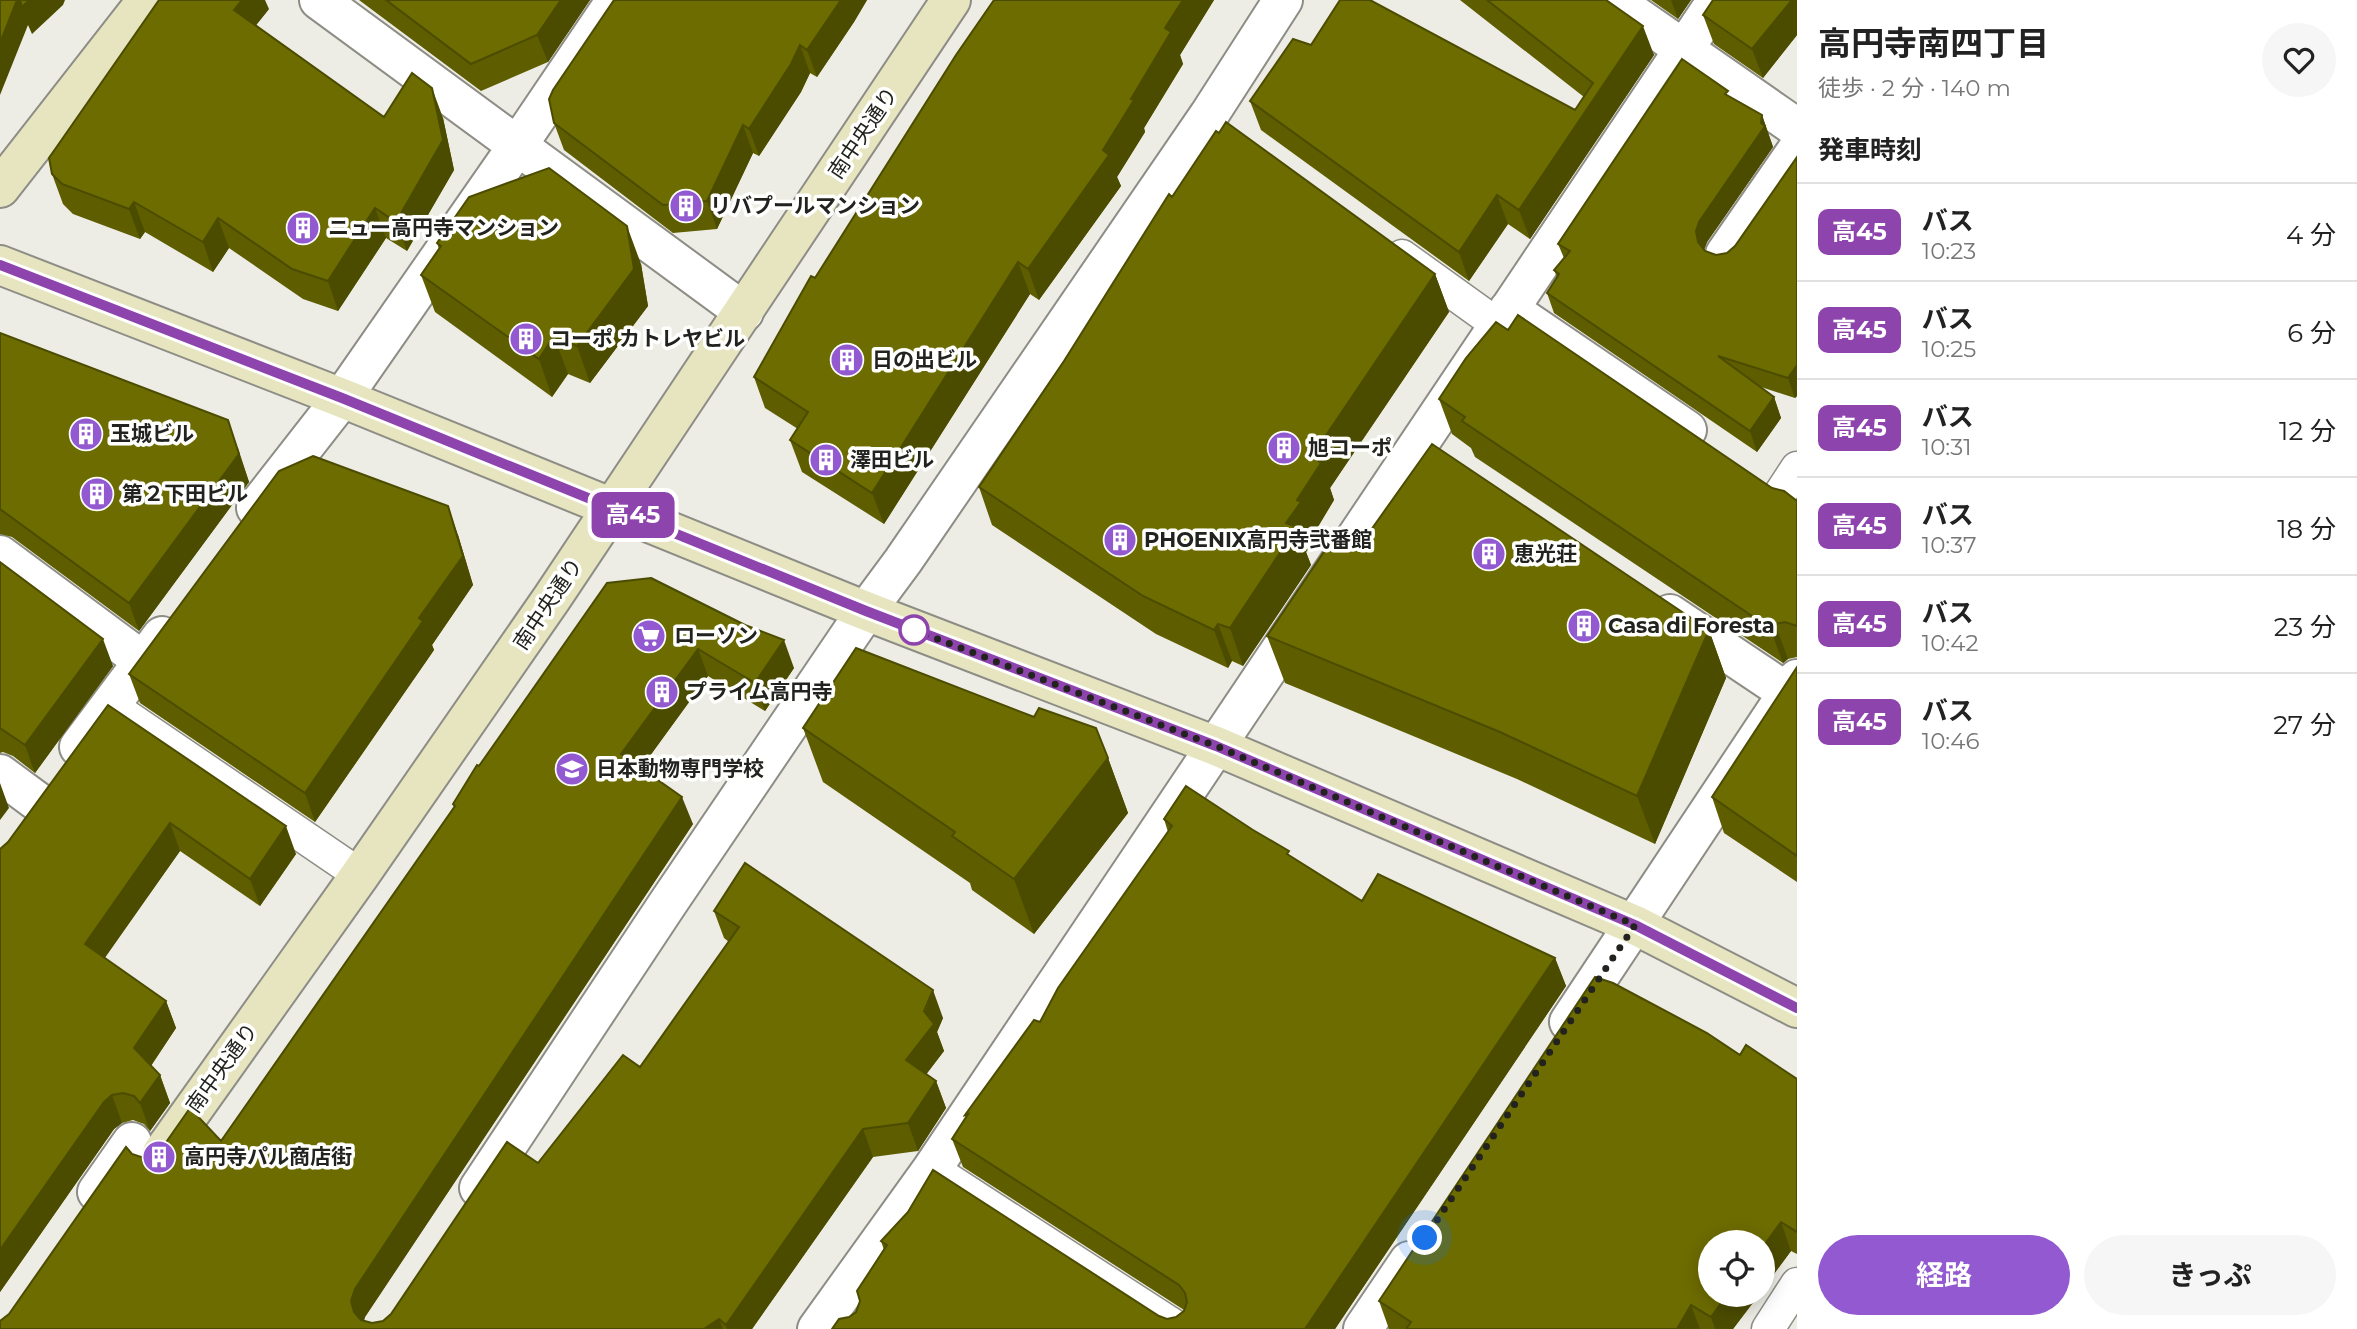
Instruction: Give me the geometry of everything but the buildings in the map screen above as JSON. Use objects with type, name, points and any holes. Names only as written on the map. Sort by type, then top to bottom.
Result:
[{"type":"street","points":[[0,188],[147,0]]},
{"type":"street","points":[[319,0],[744,312]]},
{"type":"street","points":[[234,538],[342,398],[616,0]]},
{"type":"street","name":"南中央通り","points":[[78,1219],[143,1153],[360,875],[614,507],[951,0]]},
{"type":"street","points":[[461,1214],[866,611],[1221,124],[1283,0]]},
{"type":"street","points":[[1613,0],[1797,128]]},
{"type":"street","points":[[833,1324],[932,1169],[1216,746],[1429,452],[1503,317],[1717,0]]},
{"type":"street","points":[[1726,254],[1797,150]]},
{"type":"street","points":[[0,265],[342,398],[866,611],[1216,746],[1635,925],[1797,1008]]},
{"type":"street","points":[[1503,317],[1713,447]]},
{"type":"street","points":[[1746,471],[1791,489]]},
{"type":"street","points":[[0,555],[143,661]]},
{"type":"street","points":[[1554,1046],[1792,686],[1637,592]]},
{"type":"street","points":[[15,835],[185,605]]},
{"type":"street","points":[[0,774],[38,802]]},
{"type":"street","points":[[1363,1329],[1425,1238]]},
{"type":"lane","points":[[1377,237],[1503,317]]},
{"type":"lane","points":[[110,705],[360,875]]},
{"type":"lane","points":[[932,1169],[1179,1329]]},
{"type":"lane","points":[[1768,1329],[1797,1284]]},
{"type":"bus line","name":"高45","points":[[0,265],[342,398],[866,611],[1216,746],[1635,925],[1797,1008]]},
{"type":"place","name":"リバプールマンション","points":[[686,206]]},
{"type":"place","name":"ニュー高円寺マンション","points":[[303,228]]},
{"type":"place","name":"コーポ カトレヤビル","points":[[526,339]]},
{"type":"place","name":"日の出ビル","points":[[847,360]]},
{"type":"place","name":"玉城ビル","points":[[86,434]]},
{"type":"place","name":"旭コーポ","points":[[1284,448]]},
{"type":"place","name":"澤田ビル","points":[[826,460]]},
{"type":"place","name":"第２下田ビル","points":[[97,494]]},
{"type":"place","name":"PHOENIX高円寺弐番館","points":[[1120,540]]},
{"type":"place","name":"恵光荘","points":[[1489,554]]},
{"type":"place","name":"Casa di Foresta","points":[[1584,626]]},
{"type":"place","name":"ローソン","points":[[649,636]]},
{"type":"place","name":"プライム高円寺","points":[[662,692]]},
{"type":"place","name":"日本動物専門学校","points":[[572,769]]},
{"type":"place","name":"高円寺パル商店街","points":[[159,1157]]},
{"type":"route","points":[[914,630],[1216,746],[1635,925],[1425,1238]]}]
